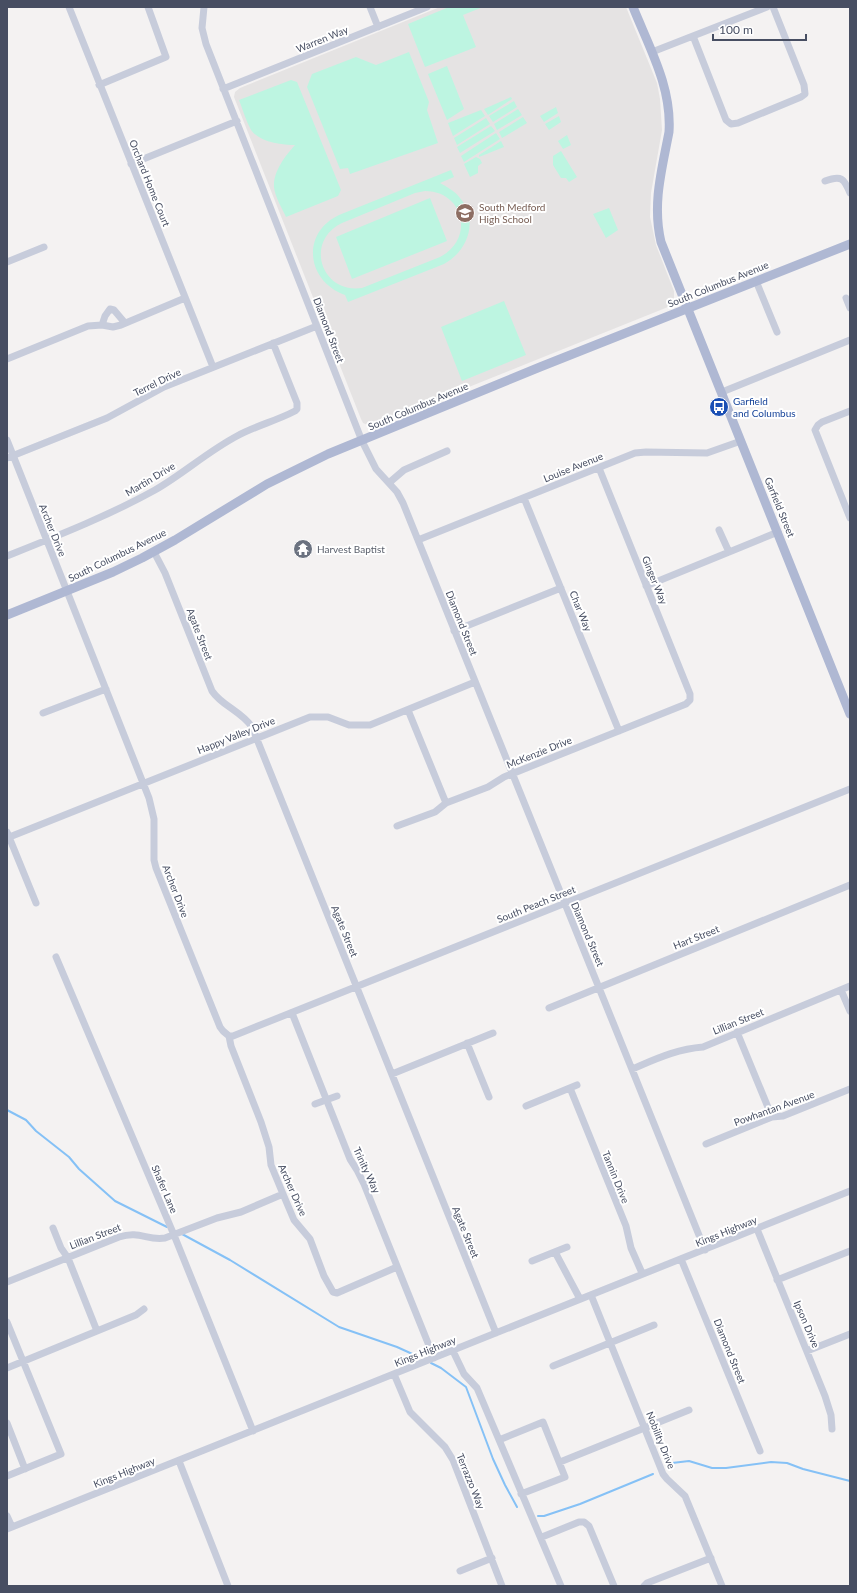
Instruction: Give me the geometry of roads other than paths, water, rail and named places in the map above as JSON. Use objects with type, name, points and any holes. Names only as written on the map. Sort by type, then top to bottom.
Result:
[{"type":"main road","name":"Garfield Street","points":[[633,7],[652,52],[668,98],[670,121],[658,190],[657,221],[664,250],[850,714]]},
{"type":"main road","name":"South Columbus Avenue","points":[[7,616],[113,572],[154,552],[267,484],[328,454],[540,366],[850,244]]},
{"type":"street","name":"Orchard Home Court","points":[[68,7],[213,367]]},
{"type":"street","points":[[99,85],[166,57],[148,7]]},
{"type":"street","name":"Diamond Street","points":[[204,7],[202,18],[203,36],[316,326],[370,458],[376,469],[398,492],[403,503],[705,1250]]},
{"type":"street","points":[[370,7],[378,27]]},
{"type":"street","name":"Warren Way","points":[[223,88],[427,7]]},
{"type":"street","points":[[652,52],[767,7]]},
{"type":"street","points":[[693,36],[726,120],[731,124],[738,123],[802,97],[805,94],[804,85],[773,7]]},
{"type":"street","points":[[131,164],[237,121]]},
{"type":"street","points":[[825,181],[836,177],[842,179],[845,181],[850,193]]},
{"type":"street","points":[[7,262],[44,247]]},
{"type":"street","points":[[756,281],[777,332]]},
{"type":"street","points":[[7,359],[88,326],[102,325],[113,327],[185,298]]},
{"type":"street","points":[[846,298],[850,308]]},
{"type":"street","points":[[102,325],[105,316],[110,309],[114,310],[124,323]]},
{"type":"street","name":"Terrel Drive","points":[[10,457],[107,418],[164,387],[316,326]]},
{"type":"street","points":[[722,392],[850,340]]},
{"type":"street","name":"Martin Drive","points":[[7,556],[99,518],[133,501],[156,489],[226,442],[253,428],[292,413],[297,408],[297,403],[273,343]]},
{"type":"street","points":[[850,411],[822,422],[815,430],[850,518]]},
{"type":"street","name":"Archer Drive","points":[[7,440],[10,457],[47,540],[144,783],[154,819],[154,860],[156,868],[220,1027],[229,1036],[231,1046],[266,1136],[271,1165],[294,1220],[310,1239],[324,1276],[331,1290],[334,1292],[337,1293],[397,1267]]},
{"type":"street","name":"Louise Avenue","points":[[418,540],[640,452],[707,453],[741,440]]},
{"type":"street","points":[[390,482],[404,470],[447,451]]},
{"type":"street","name":"Ginger Way","points":[[599,468],[690,694],[690,700]]},
{"type":"street","name":"Char Way","points":[[524,498],[619,731]]},
{"type":"street","points":[[719,530],[729,552]]},
{"type":"street","points":[[646,586],[778,532]]},
{"type":"street","name":"Agate Street","points":[[154,552],[165,573],[212,691],[221,702],[245,718],[252,727],[496,1333]]},
{"type":"street","points":[[454,631],[561,588]]},
{"type":"street","name":"Happy Valley Drive","points":[[8,836],[310,717],[328,717],[349,725],[370,725],[475,682]]},
{"type":"street","points":[[43,713],[106,689]]},
{"type":"street","name":"McKenzie Drive","points":[[397,826],[435,812],[446,803],[488,787],[512,774],[686,704],[690,700]]},
{"type":"street","points":[[408,710],[446,803]]},
{"type":"street","name":"South Peach Street","points":[[229,1036],[233,1036],[292,1013],[850,789]]},
{"type":"street","points":[[8,836],[36,903]]},
{"type":"street","name":"Hart Street","points":[[549,1008],[850,885]]},
{"type":"street","name":"Shafer Lane","points":[[56,957],[174,1235],[253,1431]]},
{"type":"street","name":"Lillian Street","points":[[632,1069],[686,1048],[703,1047],[850,986]]},
{"type":"street","points":[[841,990],[850,1011]]},
{"type":"street","name":"Trinity Way","points":[[292,1013],[350,1159],[358,1170],[364,1184],[434,1358]]},
{"type":"street","points":[[737,1032],[772,1117]]},
{"type":"street","points":[[392,1074],[493,1033]]},
{"type":"street","points":[[467,1044],[489,1097]]},
{"type":"street","name":"Tannin Drive","points":[[526,1106],[573,1087],[626,1226],[631,1248],[642,1273]]},
{"type":"street","name":"Powhantan Avenue","points":[[706,1144],[772,1117],[783,1116],[850,1090]]},
{"type":"street","points":[[315,1104],[337,1096]]},
{"type":"street","name":"Kings Highway","points":[[9,1528],[179,1461],[642,1273],[705,1250],[850,1191]]},
{"type":"street","name":"Lillian Street","points":[[7,1282],[126,1234],[134,1233],[156,1240],[174,1235],[217,1218],[241,1212],[283,1194]]},
{"type":"street","points":[[53,1228],[68,1258],[97,1332]]},
{"type":"street","name":"Ipson Drive","points":[[757,1229],[831,1414],[832,1428]]},
{"type":"street","points":[[532,1261],[568,1247]]},
{"type":"street","points":[[778,1280],[850,1251]]},
{"type":"street","points":[[555,1252],[580,1299]]},
{"type":"street","name":"Diamond Street","points":[[681,1259],[760,1451]]},
{"type":"street","name":"Nobility Drive","points":[[591,1295],[663,1474],[667,1480],[685,1496],[722,1586]]},
{"type":"street","points":[[7,1368],[97,1332],[136,1315],[144,1309]]},
{"type":"street","points":[[7,1322],[61,1454],[7,1476]]},
{"type":"street","points":[[553,1366],[654,1325]]},
{"type":"street","points":[[807,1351],[850,1334]]},
{"type":"street","points":[[452,1351],[464,1374],[477,1388],[532,1521],[542,1537],[561,1586]]},
{"type":"street","name":"Terrazzo Way","points":[[394,1374],[410,1412],[445,1447],[453,1460],[502,1586]]},
{"type":"street","points":[[560,1462],[689,1410]]},
{"type":"street","points":[[499,1440],[544,1422],[565,1476],[521,1494]]},
{"type":"street","points":[[7,1423],[25,1469]]},
{"type":"street","points":[[179,1461],[228,1586]]},
{"type":"street","points":[[7,1516],[9,1528]]},
{"type":"street","points":[[542,1537],[579,1522],[587,1523],[590,1526],[614,1586]]},
{"type":"street","points":[[460,1571],[492,1558]]},
{"type":"street","points":[[645,1586],[711,1558]]},
{"type":"waterway","points":[[7,1110],[26,1120],[36,1131],[69,1157],[79,1169],[115,1201],[167,1227]]},
{"type":"waterway","points":[[182,1234],[230,1260],[339,1327],[397,1347],[419,1357]]},
{"type":"waterway","points":[[431,1363],[441,1368],[466,1387],[493,1459],[517,1507]]},
{"type":"waterway","points":[[672,1463],[689,1461],[712,1468],[726,1468],[771,1462],[787,1463],[803,1469],[850,1481]]},
{"type":"waterway","points":[[538,1516],[544,1516],[580,1504],[653,1474]]},
{"type":"place","name":"South Medford High School","points":[[465,213]]},
{"type":"place","name":"Garfield and Columbus","points":[[719,407]]},
{"type":"place","name":"Harvest Baptist","points":[[303,549]]}]
